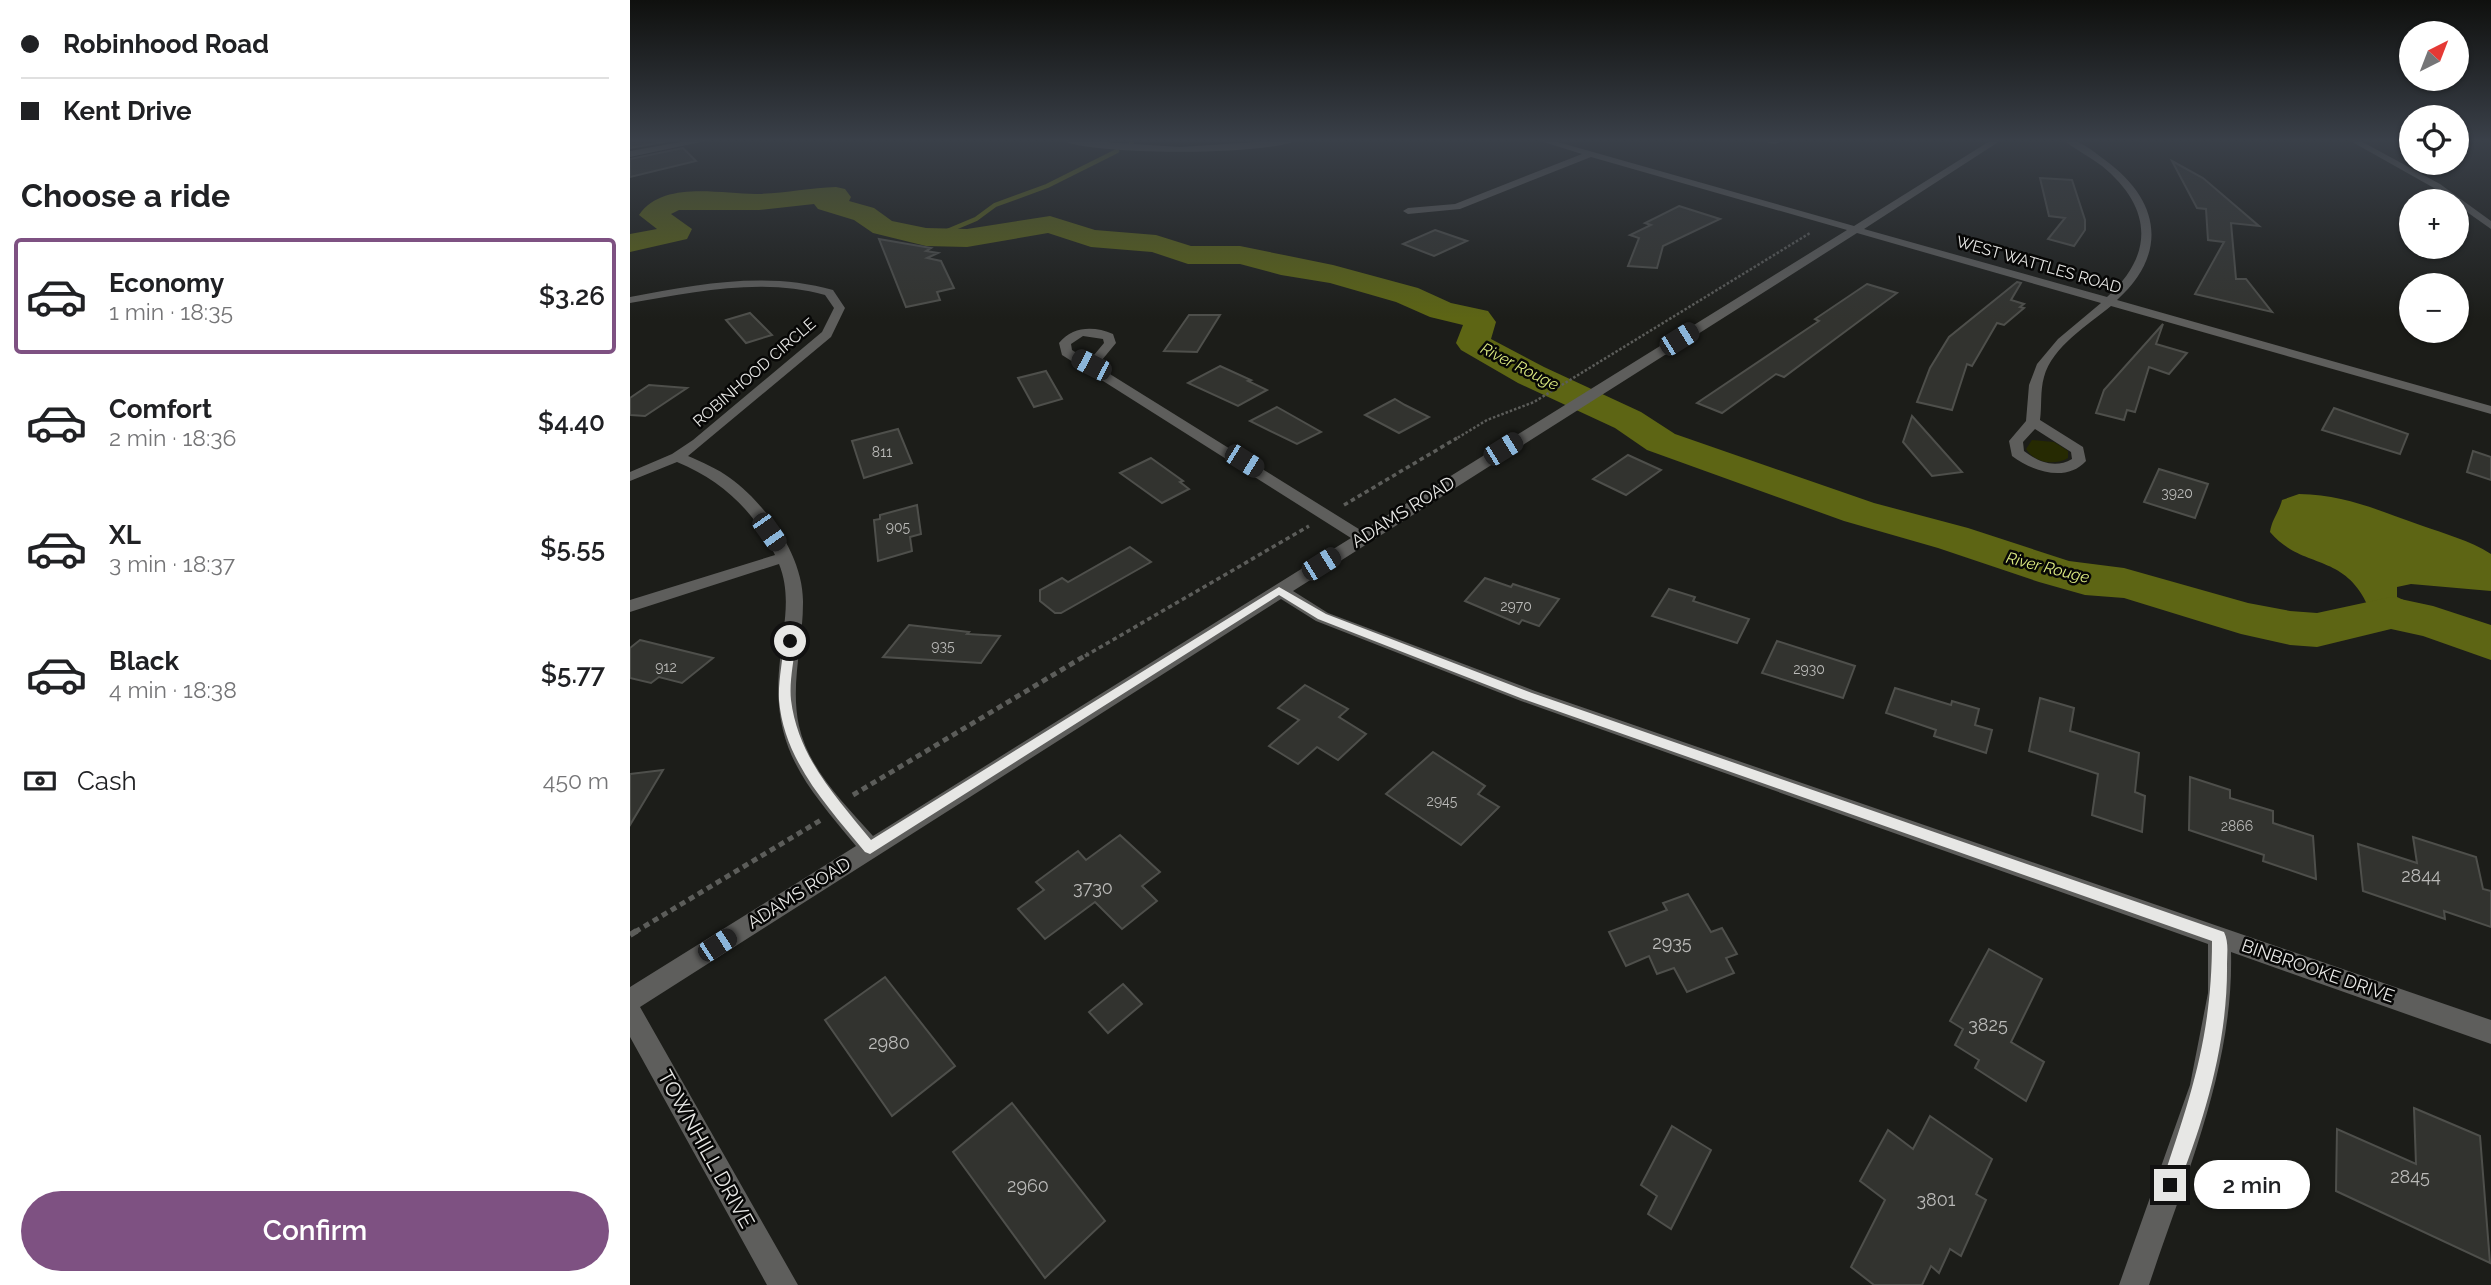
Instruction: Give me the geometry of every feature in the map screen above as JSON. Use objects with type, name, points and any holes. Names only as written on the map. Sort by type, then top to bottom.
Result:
[{"type":"street","points":[[1408,211],[1457,207],[1477,199]]},
{"type":"street","name":"WEST WATTLES ROAD","points":[[1752,199],[2491,410]]},
{"type":"street","name":"ADAMS ROAD","points":[[630,1000],[1903,199]]},
{"type":"street","points":[[2033,422],[2078,450],[2079,460],[2057,468],[2041,467],[2017,453],[2016,441],[2033,422],[2033,386],[2044,363],[2134,275],[2144,257],[2148,237],[2146,218],[2137,199]]},
{"type":"street","points":[[2454,199],[2491,226]]},
{"type":"street","name":"ROBINHOOD CIRCLE","points":[[630,300],[701,287],[772,284],[806,286],[827,292],[835,295],[841,307],[835,324],[816,344],[677,457],[630,477]]},
{"type":"street","points":[[1091,365],[1362,538]]},
{"type":"street","points":[[677,457],[713,474],[738,492],[785,557],[795,600],[785,678],[785,699],[795,744],[818,785],[870,848]]},
{"type":"street","points":[[630,606],[785,557]]},
{"type":"street","name":"BINBROOKE DRIVE","points":[[1279,590],[1329,620],[1528,696],[2491,1032]]},
{"type":"street","points":[[2134,1285],[2203,1085],[2220,993],[2219,937]]},
{"type":"street","name":"TOWNHILL DRIVE","points":[[630,1013],[783,1285]]},
{"type":"path","points":[[1337,510],[1487,420],[1534,402],[1815,230]]},
{"type":"path","points":[[852,796],[1197,588],[1320,520]]},
{"type":"path","points":[[630,935],[821,820]]},
{"type":"shaded area","points":[[2032,440],[2054,442],[2068,451],[2068,458],[2057,462],[2040,460],[2026,449]]},
{"type":"shaded area","points":[[2299,494],[2332,497],[2361,504],[2483,549],[2491,554],[2491,591],[2411,584],[2397,587],[2397,597],[2425,610],[2411,616],[2368,606],[2347,577],[2295,552],[2270,532],[2282,500]]},
{"type":"building","points":[[2045,199],[2078,199],[2085,220],[2085,230],[2074,246],[2048,239],[2065,218],[2049,216]]},
{"type":"building","points":[[2192,199],[2227,199],[2259,226],[2231,223],[2236,279],[2246,279],[2272,312],[2195,294],[2224,242],[2208,240],[2206,209],[2197,208]]},
{"type":"building","points":[[1679,206],[1720,219],[1663,246],[1657,268],[1628,266],[1639,238],[1630,235],[1651,225],[1645,223]]},
{"type":"building","points":[[1435,230],[1467,241],[1434,256],[1403,244]]},
{"type":"building","points":[[879,239],[931,248],[926,251],[938,253],[927,258],[941,261],[954,288],[937,292],[940,300],[906,307]]},
{"type":"building","points":[[2017,282],[2021,283],[2011,300],[2024,304],[2020,307],[2024,308],[2004,325],[1997,323],[1972,366],[1967,364],[1952,410],[1917,402],[1930,368],[1949,337]]},
{"type":"building","points":[[1867,284],[1897,293],[1784,377],[1776,374],[1722,413],[1697,403],[1819,321],[1815,319]]},
{"type":"building","points":[[750,313],[772,335],[746,343],[726,320]]},
{"type":"building","points":[[1189,315],[1220,315],[1197,352],[1164,351]]},
{"type":"building","points":[[2163,324],[2156,344],[2187,353],[2169,374],[2149,367],[2135,412],[2127,410],[2124,420],[2096,413],[2104,390]]},
{"type":"building","points":[[1220,366],[1267,390],[1238,406],[1188,383]]},
{"type":"building","points":[[1046,371],[1062,399],[1034,407],[1018,378]]},
{"type":"building","points":[[649,385],[687,388],[645,416],[630,415],[630,398]]},
{"type":"building","points":[[1395,399],[1429,417],[1399,433],[1365,415]]},
{"type":"building","points":[[1277,407],[1321,432],[1297,444],[1250,421]]},
{"type":"building","points":[[2334,408],[2408,434],[2400,454],[2322,430]]},
{"type":"building","points":[[1912,416],[1962,472],[1932,476],[1903,442]]},
{"type":"building","points":[[898,429],[912,463],[864,478],[852,441]]},
{"type":"building","points":[[2473,451],[2491,457],[2491,480],[2467,472]]},
{"type":"building","points":[[1628,455],[1661,470],[1626,495],[1593,479]]},
{"type":"building","points":[[1151,458],[1183,481],[1180,482],[1189,489],[1162,503],[1120,473]]},
{"type":"building","points":[[2159,469],[2208,484],[2195,518],[2144,502]]},
{"type":"building","points":[[917,505],[921,534],[910,537],[912,551],[878,561],[874,520],[880,519],[880,515]]},
{"type":"building","points":[[1130,547],[1151,562],[1061,613],[1055,613],[1040,601],[1040,590],[1062,578],[1068,582]]},
{"type":"building","points":[[1485,578],[1559,599],[1539,626],[1522,620],[1519,624],[1465,601]]},
{"type":"building","points":[[1669,589],[1695,597],[1693,601],[1749,619],[1737,643],[1652,616]]},
{"type":"building","points":[[909,625],[1000,636],[981,663],[883,657]]},
{"type":"building","points":[[640,640],[713,658],[682,683],[659,677],[651,683],[630,678],[630,648]]},
{"type":"building","points":[[1777,641],[1855,666],[1843,698],[1762,673]]},
{"type":"building","points":[[1305,685],[1348,709],[1339,717],[1366,734],[1338,760],[1317,747],[1298,764],[1269,746],[1299,720],[1278,708]]},
{"type":"building","points":[[1895,688],[1951,705],[1952,701],[1979,709],[1975,725],[1992,730],[1986,753],[1934,736],[1936,730],[1886,713]]},
{"type":"building","points":[[2040,698],[2074,708],[2070,731],[2139,753],[2135,792],[2145,796],[2142,832],[2092,815],[2098,774],[2029,751]]},
{"type":"building","points":[[1433,752],[1485,786],[1478,794],[1499,807],[1461,845],[1386,794]]},
{"type":"building","points":[[663,770],[630,825],[630,774]]},
{"type":"building","points":[[2190,777],[2230,790],[2230,798],[2273,811],[2273,823],[2313,836],[2316,879],[2263,861],[2264,855],[2189,830]]},
{"type":"building","points":[[1120,835],[1160,872],[1142,886],[1157,901],[1122,929],[1095,902],[1045,939],[1018,909],[1044,890],[1036,882],[1078,851],[1086,860]]},
{"type":"building","points":[[2413,837],[2476,857],[2483,889],[2491,891],[2491,927],[2444,911],[2445,919],[2363,891],[2358,844],[2417,863]]},
{"type":"building","points":[[1688,894],[1711,932],[1722,928],[1737,954],[1726,958],[1734,973],[1687,992],[1674,968],[1657,974],[1649,956],[1626,966],[1609,932],[1667,910],[1663,903]]},
{"type":"building","points":[[1989,949],[2042,979],[2011,1042],[2044,1062],[2026,1101],[1975,1068],[1979,1060],[1955,1045],[1963,1029],[1950,1021]]},
{"type":"building","points":[[885,977],[955,1066],[892,1116],[825,1020]]},
{"type":"building","points":[[1123,984],[1142,1004],[1108,1033],[1089,1012]]},
{"type":"building","points":[[1012,1103],[1105,1221],[1045,1278],[953,1152]]},
{"type":"building","points":[[2414,1108],[2480,1136],[2490,1263],[2336,1191],[2337,1129],[2416,1164]]},
{"type":"building","points":[[1930,1116],[1992,1159],[1976,1194],[1986,1200],[1961,1256],[1950,1249],[1939,1273],[1931,1266],[1922,1285],[1874,1285],[1851,1267],[1885,1200],[1860,1181],[1888,1130],[1913,1149]]},
{"type":"building","points":[[1672,1126],[1711,1150],[1671,1229],[1648,1214],[1657,1196],[1641,1185]]},
{"type":"waterway","name":"River Rouge","points":[[630,243],[677,233],[678,229],[653,215],[673,203],[788,199]]},
{"type":"waterway","name":"River Rouge","points":[[834,199],[827,203],[864,214],[883,227],[926,237],[967,238],[1050,224],[1091,238],[1156,244],[1188,255],[1240,255],[1281,266],[1333,274],[1407,295],[1441,310],[1476,318],[1480,322],[1473,343],[1531,375],[1628,420],[1661,442],[1859,512],[1953,538],[2055,572],[2085,580],[2124,583],[2189,600],[2241,618],[2290,628],[2317,630],[2376,614],[2391,613],[2433,622],[2491,643]]},
{"type":"waterway","points":[[933,237],[976,219],[995,205],[1012,199]]},
{"type":"route","points":[[790,641],[785,699],[795,744],[818,785],[870,848],[1279,590],[1322,617],[1528,696],[2219,937],[2220,993],[2212,1047],[2203,1085],[2170,1185]]}]
